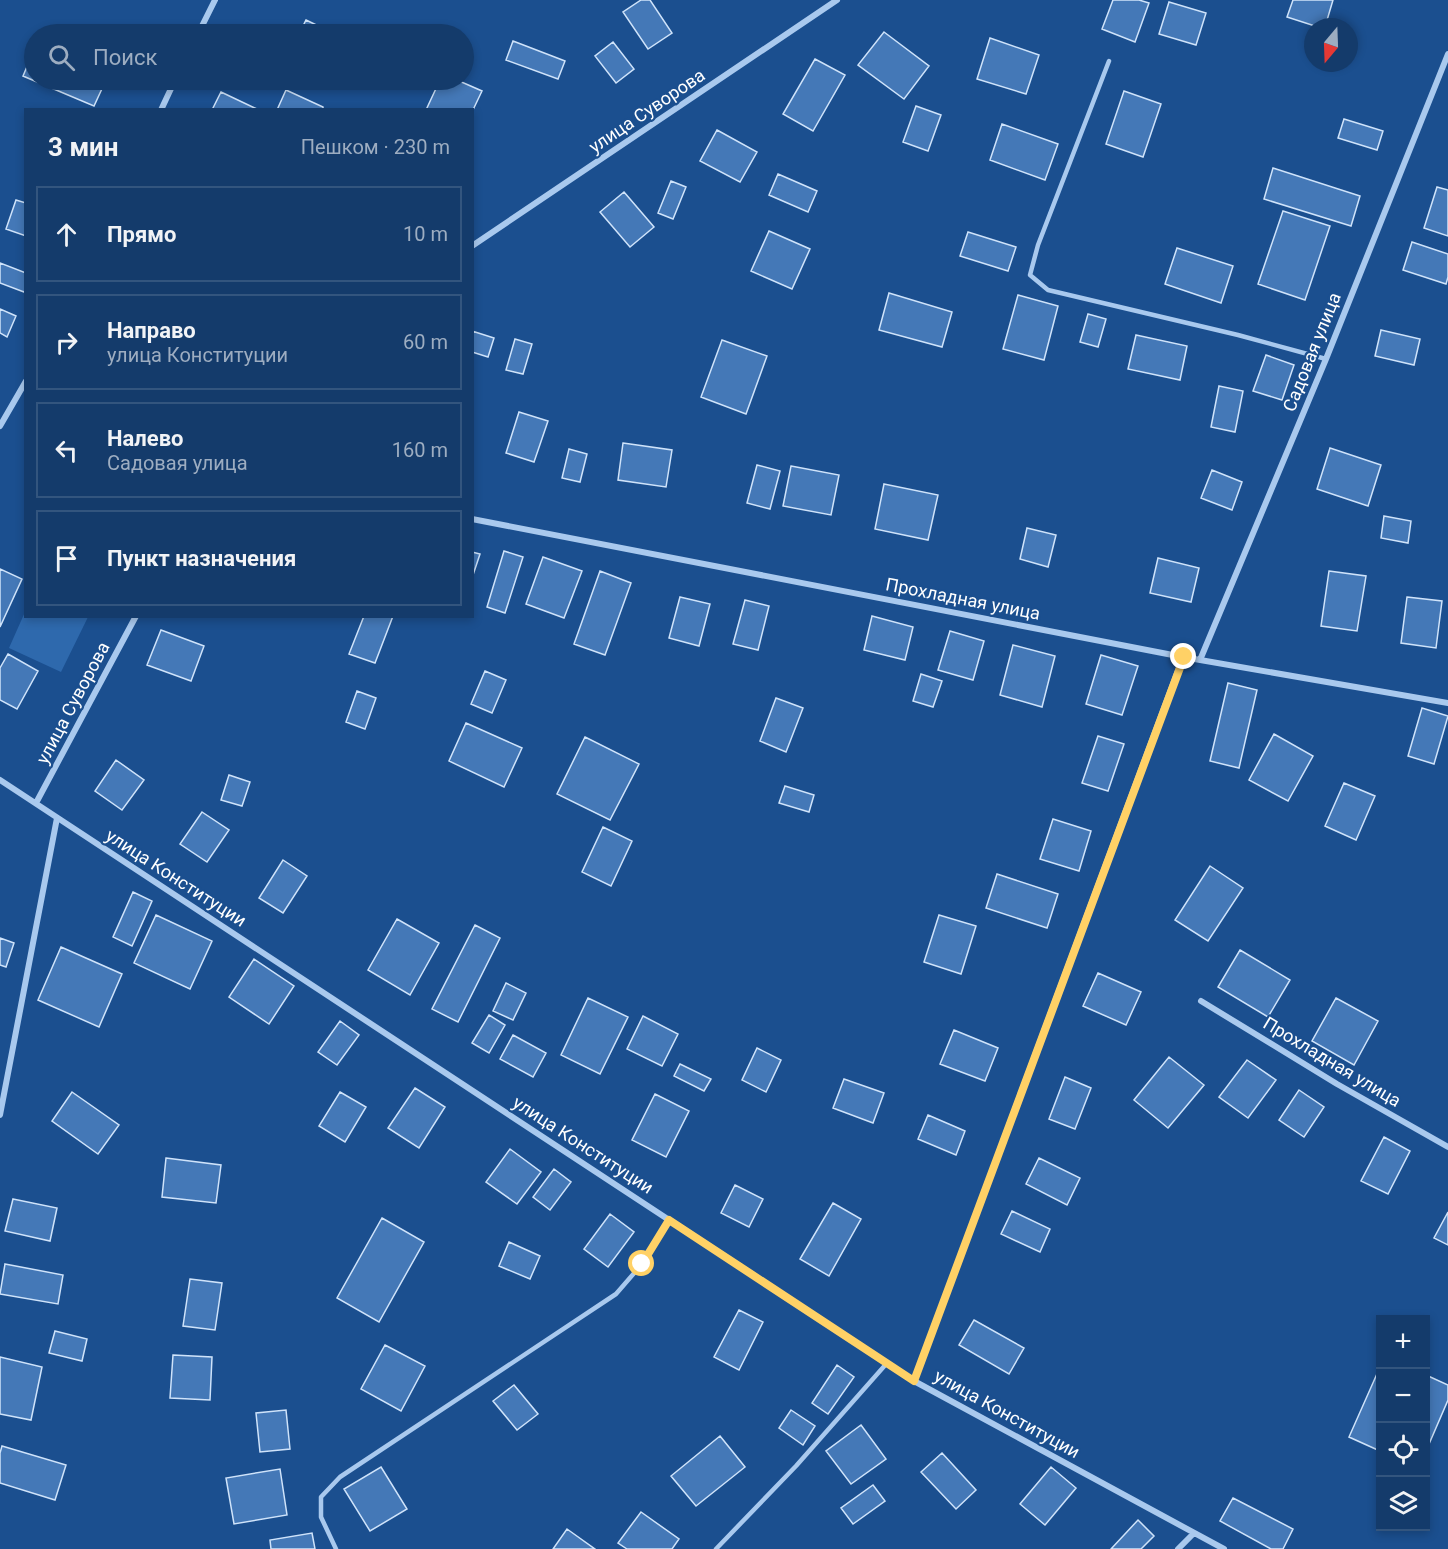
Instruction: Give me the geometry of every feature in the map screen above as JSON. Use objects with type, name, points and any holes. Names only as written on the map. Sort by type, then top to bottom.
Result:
[{"type":"street","points":[[203,24],[215,0]]},
{"type":"street","name":"улица Суворова","points":[[474,245],[837,0]]},
{"type":"street","name":"Садовая улица","points":[[1200,660],[1326,359],[1448,54]]},
{"type":"street","points":[[161,108],[171,90]]},
{"type":"street","points":[[0,426],[24,384]]},
{"type":"street","name":"Прохладная улица","points":[[474,519],[1184,657],[1448,703]]},
{"type":"street","name":"улица Суворова","points":[[36,803],[135,618]]},
{"type":"street","points":[[914,1381],[1184,657]]},
{"type":"street","name":"улица Конституции","points":[[0,780],[914,1381],[1224,1549]]},
{"type":"street","points":[[0,1115],[57,818]]},
{"type":"street","name":"Прохладная улица","points":[[1201,1001],[1336,1084],[1448,1147]]},
{"type":"street","points":[[1178,1549],[1194,1533]]},
{"type":"lane","points":[[1108,61],[1038,245],[1030,275],[1048,290],[1238,335],[1326,359]]},
{"type":"lane","points":[[336,1549],[321,1517],[321,1497],[340,1477],[616,1294],[642,1264],[669,1220]]},
{"type":"lane","points":[[716,1549],[796,1466],[887,1363]]},
{"type":"shaded area","points":[[24,614],[24,618],[88,618],[61,672],[9,648]]},
{"type":"building","points":[[641,0],[650,0],[672,33],[648,49],[623,12]]},
{"type":"building","points":[[1113,0],[1139,0],[1149,3],[1135,42],[1102,29]]},
{"type":"building","points":[[1293,0],[1333,0],[1328,18],[1304,18],[1304,22],[1287,17]]},
{"type":"building","points":[[1169,2],[1206,13],[1196,45],[1159,34]]},
{"type":"building","points":[[884,32],[929,66],[904,99],[858,65]]},
{"type":"building","points":[[990,38],[1039,55],[1026,94],[977,79]]},
{"type":"building","points":[[513,41],[565,61],[558,79],[506,60]]},
{"type":"building","points":[[613,42],[634,69],[616,83],[595,56]]},
{"type":"building","points":[[815,59],[845,75],[813,131],[783,114]]},
{"type":"building","points":[[474,87],[482,91],[474,108],[427,108],[435,90],[474,90]]},
{"type":"building","points":[[56,90],[101,90],[94,106]]},
{"type":"building","points":[[286,90],[323,107],[323,108],[278,108]]},
{"type":"building","points":[[1124,91],[1161,104],[1143,157],[1106,144]]},
{"type":"building","points":[[221,92],[255,108],[213,108]]},
{"type":"building","points":[[916,106],[941,115],[928,151],[903,142]]},
{"type":"building","points":[[1344,119],[1383,131],[1377,150],[1338,138]]},
{"type":"building","points":[[1002,124],[1058,144],[1045,180],[990,160]]},
{"type":"building","points":[[717,130],[757,152],[740,182],[700,161]]},
{"type":"building","points":[[1273,168],[1360,196],[1351,226],[1264,199]]},
{"type":"building","points":[[778,174],[817,191],[808,212],[769,195]]},
{"type":"building","points":[[671,181],[686,187],[673,219],[658,213]]},
{"type":"building","points":[[1437,187],[1448,190],[1448,236],[1424,228]]},
{"type":"building","points":[[624,192],[654,227],[630,247],[600,212]]},
{"type":"building","points":[[16,200],[24,202],[24,235],[6,229]]},
{"type":"building","points":[[1283,211],[1330,226],[1305,300],[1258,284]]},
{"type":"building","points":[[769,231],[810,249],[792,289],[751,271]]},
{"type":"building","points":[[968,232],[1016,247],[1008,271],[960,256]]},
{"type":"building","points":[[1412,242],[1448,254],[1446,284],[1403,270]]},
{"type":"building","points":[[1177,248],[1233,266],[1221,303],[1165,284]]},
{"type":"building","points":[[0,263],[24,272],[24,292],[0,283]]},
{"type":"building","points":[[889,293],[952,312],[942,347],[879,330]]},
{"type":"building","points":[[1018,295],[1058,306],[1044,360],[1003,349]]},
{"type":"building","points":[[0,309],[16,316],[7,337],[0,333]]},
{"type":"building","points":[[1088,314],[1106,319],[1098,347],[1080,342]]},
{"type":"building","points":[[1381,330],[1420,339],[1414,365],[1375,356]]},
{"type":"building","points":[[474,332],[494,338],[488,357],[474,353]]},
{"type":"building","points":[[1136,335],[1187,346],[1180,380],[1128,369]]},
{"type":"building","points":[[515,339],[532,344],[523,374],[506,370]]},
{"type":"building","points":[[722,340],[767,356],[746,414],[701,397]]},
{"type":"building","points":[[1266,355],[1294,365],[1282,400],[1253,391]]},
{"type":"building","points":[[1219,386],[1243,391],[1235,432],[1211,427]]},
{"type":"building","points":[[519,412],[548,421],[534,462],[506,453]]},
{"type":"building","points":[[623,443],[672,450],[666,487],[618,480]]},
{"type":"building","points":[[1330,448],[1381,465],[1368,506],[1317,489]]},
{"type":"building","points":[[569,449],[587,454],[580,482],[562,478]]},
{"type":"building","points":[[757,465],[780,471],[770,509],[747,503]]},
{"type":"building","points":[[791,466],[839,475],[831,515],[783,506]]},
{"type":"building","points":[[1212,470],[1242,482],[1232,510],[1201,498]]},
{"type":"building","points":[[884,484],[938,495],[928,540],[875,529]]},
{"type":"building","points":[[1384,516],[1411,521],[1408,543],[1381,538]]},
{"type":"building","points":[[1027,528],[1056,535],[1048,567],[1020,559]]},
{"type":"building","points":[[504,551],[523,557],[505,613],[487,607]]},
{"type":"building","points":[[474,552],[480,554],[474,572]]},
{"type":"building","points":[[543,557],[582,571],[564,618],[526,604]]},
{"type":"building","points":[[1158,558],[1199,568],[1191,602],[1150,593]]},
{"type":"building","points":[[0,569],[22,579],[0,627]]},
{"type":"building","points":[[600,571],[631,583],[605,655],[574,644]]},
{"type":"building","points":[[1329,571],[1366,576],[1357,631],[1321,626]]},
{"type":"building","points":[[680,597],[710,604],[699,646],[669,638]]},
{"type":"building","points":[[1407,597],[1442,601],[1436,648],[1401,643]]},
{"type":"building","points":[[745,600],[769,606],[758,650],[733,644]]},
{"type":"building","points":[[872,616],[913,627],[905,660],[864,650]]},
{"type":"building","points":[[363,618],[392,618],[375,663],[349,654]]},
{"type":"building","points":[[161,630],[204,646],[191,681],[147,665]]},
{"type":"building","points":[[950,631],[984,641],[973,680],[938,670]]},
{"type":"building","points":[[1013,645],[1055,656],[1042,707],[1000,695]]},
{"type":"building","points":[[8,654],[38,671],[17,709],[0,700],[0,668]]},
{"type":"building","points":[[1101,655],[1138,666],[1122,715],[1086,704]]},
{"type":"building","points":[[485,671],[506,680],[492,713],[471,704]]},
{"type":"building","points":[[921,674],[942,681],[933,707],[913,701]]},
{"type":"building","points":[[1228,683],[1257,690],[1239,768],[1210,761]]},
{"type":"building","points":[[357,691],[376,698],[365,729],[346,722]]},
{"type":"building","points":[[776,698],[803,708],[786,752],[760,741]]},
{"type":"building","points":[[1422,708],[1448,716],[1434,764],[1408,756]]},
{"type":"building","points":[[466,723],[522,748],[504,787],[449,761]]},
{"type":"building","points":[[1274,734],[1313,756],[1288,801],[1249,780]]},
{"type":"building","points":[[1098,736],[1124,744],[1108,791],[1082,783]]},
{"type":"building","points":[[585,737],[639,764],[610,820],[557,794]]},
{"type":"building","points":[[116,760],[144,780],[122,810],[95,791]]},
{"type":"building","points":[[229,775],[250,782],[242,806],[221,800]]},
{"type":"building","points":[[1344,783],[1375,796],[1356,840],[1325,826]]},
{"type":"building","points":[[785,786],[814,795],[809,812],[779,803]]},
{"type":"building","points":[[202,812],[229,830],[207,862],[180,844]]},
{"type":"building","points":[[1053,819],[1091,831],[1079,871],[1040,859]]},
{"type":"building","points":[[603,827],[632,841],[611,886],[582,872]]},
{"type":"building","points":[[283,860],[307,876],[283,913],[259,898]]},
{"type":"building","points":[[1210,866],[1243,888],[1208,941],[1175,920]]},
{"type":"building","points":[[997,874],[1058,894],[1047,928],[986,908]]},
{"type":"building","points":[[133,892],[152,901],[132,946],[113,937]]},
{"type":"building","points":[[156,915],[212,941],[190,989],[134,963]]},
{"type":"building","points":[[939,915],[976,926],[961,974],[924,962]]},
{"type":"building","points":[[397,919],[439,943],[410,995],[368,970]]},
{"type":"building","points":[[475,925],[500,938],[458,1022],[432,1009]]},
{"type":"building","points":[[0,938],[14,943],[6,967],[0,965]]},
{"type":"building","points":[[61,947],[122,974],[99,1027],[38,1000]]},
{"type":"building","points":[[1240,950],[1290,980],[1268,1017],[1218,987]]},
{"type":"building","points":[[254,959],[294,986],[269,1024],[229,997]]},
{"type":"building","points":[[1098,973],[1141,992],[1126,1025],[1083,1006]]},
{"type":"building","points":[[506,983],[526,993],[513,1020],[493,1011]]},
{"type":"building","points":[[588,998],[628,1017],[600,1074],[561,1055]]},
{"type":"building","points":[[1336,998],[1378,1021],[1354,1065],[1312,1041]]},
{"type":"building","points":[[489,1015],[505,1025],[489,1053],[472,1043]]},
{"type":"building","points":[[643,1016],[678,1034],[662,1066],[627,1049]]},
{"type":"building","points":[[340,1021],[359,1035],[337,1065],[318,1052]]},
{"type":"building","points":[[954,1030],[998,1048],[985,1081],[940,1064]]},
{"type":"building","points":[[513,1035],[546,1053],[533,1077],[500,1059]]},
{"type":"building","points":[[757,1048],[781,1060],[766,1092],[742,1080]]},
{"type":"building","points":[[1169,1057],[1204,1085],[1168,1128],[1134,1100]]},
{"type":"building","points":[[1247,1060],[1276,1080],[1248,1118],[1219,1097]]},
{"type":"building","points":[[680,1064],[711,1079],[704,1091],[674,1076]]},
{"type":"building","points":[[1065,1077],[1091,1088],[1075,1129],[1049,1119]]},
{"type":"building","points":[[844,1079],[884,1093],[873,1123],[833,1108]]},
{"type":"building","points":[[415,1088],[445,1107],[419,1148],[388,1128]]},
{"type":"building","points":[[1299,1090],[1324,1107],[1304,1137],[1279,1120]]},
{"type":"building","points":[[72,1092],[119,1125],[98,1154],[52,1121]]},
{"type":"building","points":[[340,1092],[366,1107],[345,1142],[319,1126]]},
{"type":"building","points":[[655,1094],[689,1111],[666,1157],[632,1140]]},
{"type":"building","points":[[928,1115],[965,1131],[956,1155],[918,1139]]},
{"type":"building","points":[[1384,1137],[1410,1151],[1388,1194],[1361,1181]]},
{"type":"building","points":[[510,1149],[541,1172],[517,1204],[486,1182]]},
{"type":"building","points":[[166,1158],[221,1165],[216,1203],[162,1197]]},
{"type":"building","points":[[1039,1158],[1080,1178],[1067,1205],[1026,1184]]},
{"type":"building","points":[[554,1169],[571,1182],[550,1210],[533,1197]]},
{"type":"building","points":[[735,1185],[763,1199],[749,1227],[721,1213]]},
{"type":"building","points":[[13,1199],[57,1208],[50,1241],[5,1231]]},
{"type":"building","points":[[833,1203],[861,1219],[829,1276],[800,1259]]},
{"type":"building","points":[[1012,1211],[1050,1229],[1040,1252],[1001,1234]]},
{"type":"building","points":[[1448,1212],[1448,1245],[1434,1238]]},
{"type":"building","points":[[610,1214],[634,1232],[608,1267],[584,1249]]},
{"type":"building","points":[[382,1218],[424,1242],[379,1322],[337,1298]]},
{"type":"building","points":[[509,1242],[540,1256],[530,1279],[499,1266]]},
{"type":"building","points":[[5,1264],[63,1275],[58,1304],[0,1294]]},
{"type":"building","points":[[190,1279],[222,1283],[215,1330],[183,1326]]},
{"type":"building","points":[[739,1310],[763,1322],[739,1370],[714,1357]]},
{"type":"building","points":[[974,1320],[1024,1348],[1009,1374],[959,1345]]},
{"type":"building","points":[[55,1331],[87,1339],[82,1361],[49,1353]]},
{"type":"building","points":[[385,1345],[425,1366],[401,1411],[361,1389]]},
{"type":"building","points":[[173,1355],[212,1357],[210,1400],[170,1398]]},
{"type":"building","points":[[0,1357],[42,1367],[31,1420],[0,1414]]},
{"type":"building","points":[[837,1365],[854,1377],[828,1414],[812,1403]]},
{"type":"building","points":[[1376,1376],[1376,1449],[1349,1437]]},
{"type":"building","points":[[1430,1377],[1448,1385],[1448,1400],[1430,1442]]},
{"type":"building","points":[[514,1385],[538,1414],[517,1430],[493,1401]]},
{"type":"building","points":[[286,1410],[290,1449],[260,1452],[256,1413]]},
{"type":"building","points":[[791,1410],[815,1426],[803,1445],[779,1428]]},
{"type":"building","points":[[861,1425],[886,1459],[851,1484],[826,1451]]},
{"type":"building","points":[[720,1436],[745,1467],[696,1506],[671,1476]]},
{"type":"building","points":[[2,1446],[66,1465],[55,1500],[0,1483]]},
{"type":"building","points":[[942,1453],[976,1490],[956,1509],[921,1472]]},
{"type":"building","points":[[381,1467],[407,1509],[370,1531],[344,1489]]},
{"type":"building","points":[[1051,1467],[1076,1488],[1045,1525],[1020,1504]]},
{"type":"building","points":[[280,1469],[287,1515],[234,1524],[226,1478]]},
{"type":"building","points":[[873,1485],[885,1501],[853,1524],[841,1508]]},
{"type":"building","points":[[1233,1498],[1293,1529],[1283,1549],[1271,1549],[1220,1521]]},
{"type":"building","points":[[641,1512],[679,1539],[672,1549],[627,1549],[618,1543]]},
{"type":"building","points":[[1138,1520],[1154,1536],[1141,1549],[1111,1549]]},
{"type":"building","points":[[567,1529],[595,1549],[553,1549]]},
{"type":"building","points":[[312,1533],[315,1549],[271,1549],[270,1540]]},
{"type":"route","points":[[642,1264],[669,1220],[914,1381],[1184,657]]}]
